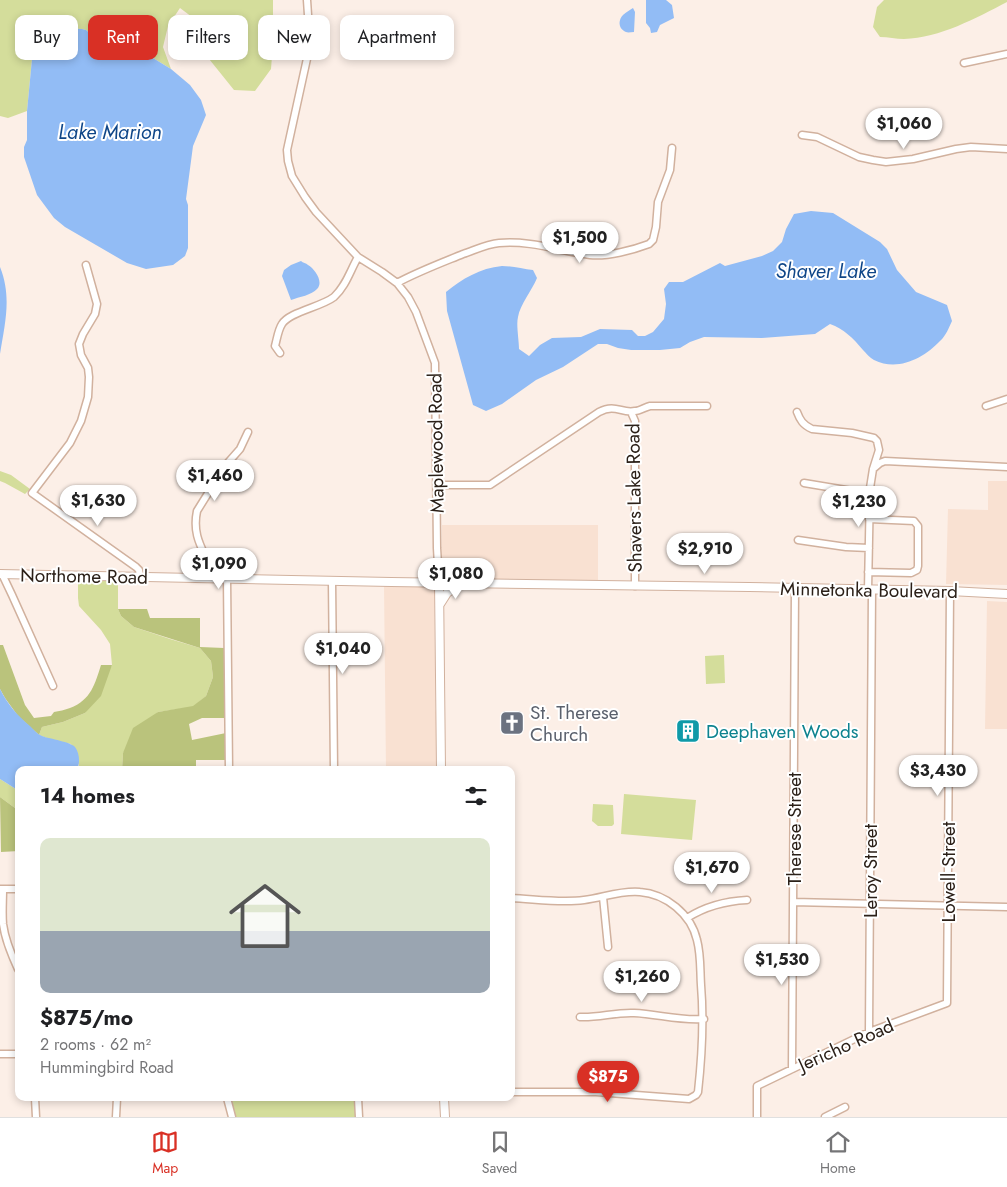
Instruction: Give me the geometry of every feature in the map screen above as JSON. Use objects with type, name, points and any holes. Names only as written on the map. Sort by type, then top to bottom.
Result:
[{"type":"street","name":"Maplewood Road","points":[[307,0],[310,46],[287,150],[288,161],[292,176],[305,197],[331,229],[358,257],[382,272],[397,284],[408,297],[416,312],[435,363],[439,582]]},
{"type":"street","points":[[964,63],[1007,54]]},
{"type":"street","points":[[802,135],[817,137],[859,156],[886,162],[913,159],[971,147],[1007,149]]},
{"type":"street","points":[[397,284],[405,278],[469,252],[499,243],[533,244],[592,255],[617,253],[649,244],[653,240],[656,227],[658,202],[670,170],[672,148]]},
{"type":"street","points":[[280,353],[275,346],[282,322],[334,297],[346,281],[358,257]]},
{"type":"street","points":[[86,264],[97,304],[95,314],[79,344],[81,355],[88,368],[88,397],[81,420],[70,443],[32,493],[136,567],[139,570],[140,576]]},
{"type":"street","points":[[986,406],[1007,399]]},
{"type":"street","points":[[437,485],[490,485],[603,409],[612,408],[631,412],[650,406],[707,406]]},
{"type":"street","name":"Shavers Lake Road","points":[[631,412],[635,420],[636,586]]},
{"type":"street","points":[[796,412],[798,418],[806,426],[818,430],[852,433],[874,438],[885,461]]},
{"type":"street","points":[[214,578],[198,541],[196,530],[198,511],[225,466],[240,449],[248,432]]},
{"type":"street","name":"Leroy Street","points":[[869,1032],[870,590],[868,572],[870,494],[873,469],[879,450]]},
{"type":"street","points":[[873,469],[885,461],[1007,467]]},
{"type":"street","points":[[804,483],[870,494]]},
{"type":"street","points":[[868,572],[911,573],[917,570],[918,566],[917,523],[911,520],[869,519]]},
{"type":"street","points":[[798,540],[846,548],[869,548]]},
{"type":"street","points":[[1,574],[53,686]]},
{"type":"street","name":"Northome Road","points":[[1,574],[439,582]]},
{"type":"street","points":[[227,578],[229,766]]},
{"type":"street","points":[[332,581],[334,766]]},
{"type":"street","points":[[439,582],[441,766]]},
{"type":"street","name":"Minnetonka Boulevard","points":[[439,582],[950,591],[1007,594]]},
{"type":"street","points":[[440,604],[447,593],[460,583]]},
{"type":"street","name":"Therese Street","points":[[792,1069],[795,588]]},
{"type":"street","name":"Lowell Street","points":[[947,1004],[950,591]]},
{"type":"street","points":[[15,889],[1,889],[5,935],[8,948],[15,963]]},
{"type":"street","points":[[515,898],[566,901],[639,892],[650,893],[671,903],[687,918],[697,938],[704,1019],[699,1087],[696,1095],[689,1099],[596,1092],[515,1092]]},
{"type":"street","points":[[603,897],[608,947]]},
{"type":"street","points":[[687,918],[715,905],[747,900]]},
{"type":"street","points":[[793,902],[1007,907]]},
{"type":"street","name":"Jericho Road","points":[[757,1117],[757,1086],[869,1032],[947,1004]]},
{"type":"street","points":[[580,1017],[626,1013],[677,1019],[704,1019]]},
{"type":"street","points":[[0,1054],[15,1054]]},
{"type":"street","points":[[36,1101],[36,1117]]},
{"type":"street","points":[[116,1117],[117,1101]]},
{"type":"street","points":[[228,1101],[232,1117]]},
{"type":"street","points":[[358,1101],[358,1117]]},
{"type":"street","points":[[444,1101],[445,1117]]},
{"type":"street","points":[[825,1117],[845,1107]]},
{"type":"shaded area","points":[[988,481],[1007,481],[1007,585],[946,584],[948,509],[988,510]]},
{"type":"shaded area","points":[[442,525],[598,525],[598,581],[446,580],[441,575]]},
{"type":"shaded area","points":[[384,586],[432,587],[435,591],[435,661],[437,668],[435,677],[435,709],[437,716],[436,766],[386,766]]},
{"type":"shaded area","points":[[987,601],[1007,602],[1007,729],[985,729]]},
{"type":"green space","points":[[0,0],[273,0],[273,15],[258,15],[258,60],[272,60],[271,69],[255,91],[234,90],[210,60],[248,60],[248,15],[189,15],[180,8],[175,15],[168,15],[168,26],[163,47],[171,69],[156,60],[158,60],[158,15],[88,15],[88,32],[78,29],[78,15],[15,15],[15,60],[32,60],[27,111],[8,118],[0,116]]},
{"type":"green space","points":[[884,0],[1007,0],[1007,2],[944,31],[917,38],[904,39],[880,37],[873,27],[877,7]]},
{"type":"green space","points":[[0,471],[11,475],[30,489],[25,494],[0,481]]},
{"type":"green space","points":[[78,580],[118,581],[118,609],[121,616],[134,627],[200,648],[211,661],[213,677],[206,696],[193,707],[158,712],[123,753],[122,766],[79,766],[71,744],[39,735],[42,727],[63,722],[85,713],[112,665],[110,644],[101,630],[79,606]]},
{"type":"green space","points":[[118,609],[147,609],[150,618],[200,618],[200,647],[224,648],[225,718],[202,718],[189,724],[192,740],[226,733],[226,760],[196,760],[196,766],[122,766],[123,753],[133,728],[158,712],[193,706],[206,696],[213,677],[211,661],[200,648],[134,627],[121,616]]},
{"type":"green space","points":[[0,645],[3,645],[25,705],[34,718],[51,716],[54,712],[68,709],[83,701],[97,679],[101,665],[112,665],[101,696],[85,713],[63,722],[42,727],[39,735],[18,716],[0,689]]},
{"type":"green space","points":[[724,655],[725,683],[706,684],[705,656]]},
{"type":"green space","points":[[0,779],[15,788],[15,808],[0,797]]},
{"type":"green space","points":[[624,794],[696,800],[692,840],[621,834]]},
{"type":"green space","points":[[0,797],[15,808],[15,851],[1,852]]},
{"type":"green space","points":[[593,804],[613,805],[614,824],[612,826],[598,826],[592,821]]},
{"type":"green space","points":[[231,1101],[355,1101],[355,1117],[234,1117]]},
{"type":"water","points":[[646,0],[666,0],[672,5],[674,18],[660,25],[657,32],[651,33],[646,23]]},
{"type":"water","points":[[633,8],[635,12],[634,32],[623,31],[620,27],[620,19]]},
{"type":"water","name":"Lake Marion","points":[[78,29],[88,32],[88,60],[156,60],[171,69],[190,85],[201,100],[206,115],[193,146],[186,199],[188,205],[188,248],[185,256],[173,265],[146,269],[127,263],[65,227],[54,218],[37,195],[24,157],[24,147],[27,140],[27,111],[32,60],[78,60]]},
{"type":"water","name":"Shaver Lake","points":[[811,211],[833,213],[880,242],[887,249],[897,270],[916,292],[947,305],[952,321],[944,337],[934,347],[918,358],[901,364],[883,363],[868,355],[840,328],[830,324],[815,334],[762,338],[704,337],[680,348],[660,350],[631,350],[607,344],[598,344],[563,367],[536,380],[502,404],[486,411],[473,405],[447,311],[446,292],[458,283],[479,272],[494,267],[510,266],[533,270],[537,278],[519,312],[517,320],[519,349],[529,356],[540,345],[552,338],[581,337],[600,329],[632,330],[638,336],[645,336],[653,332],[664,319],[666,304],[664,289],[669,282],[683,282],[720,263],[725,266],[773,251],[782,242],[794,214]]},
{"type":"water","points":[[301,261],[311,267],[320,283],[312,293],[291,300],[282,276],[284,270]]},
{"type":"water","points":[[0,267],[4,278],[7,300],[0,354]]},
{"type":"water","points":[[0,689],[13,709],[37,733],[73,745],[78,753],[79,764],[78,766],[15,766],[15,788],[0,779]]},
{"type":"place","name":"St. Therese Church","points":[[512,723]]},
{"type":"place","name":"Deephaven Woods","points":[[688,731]]}]
